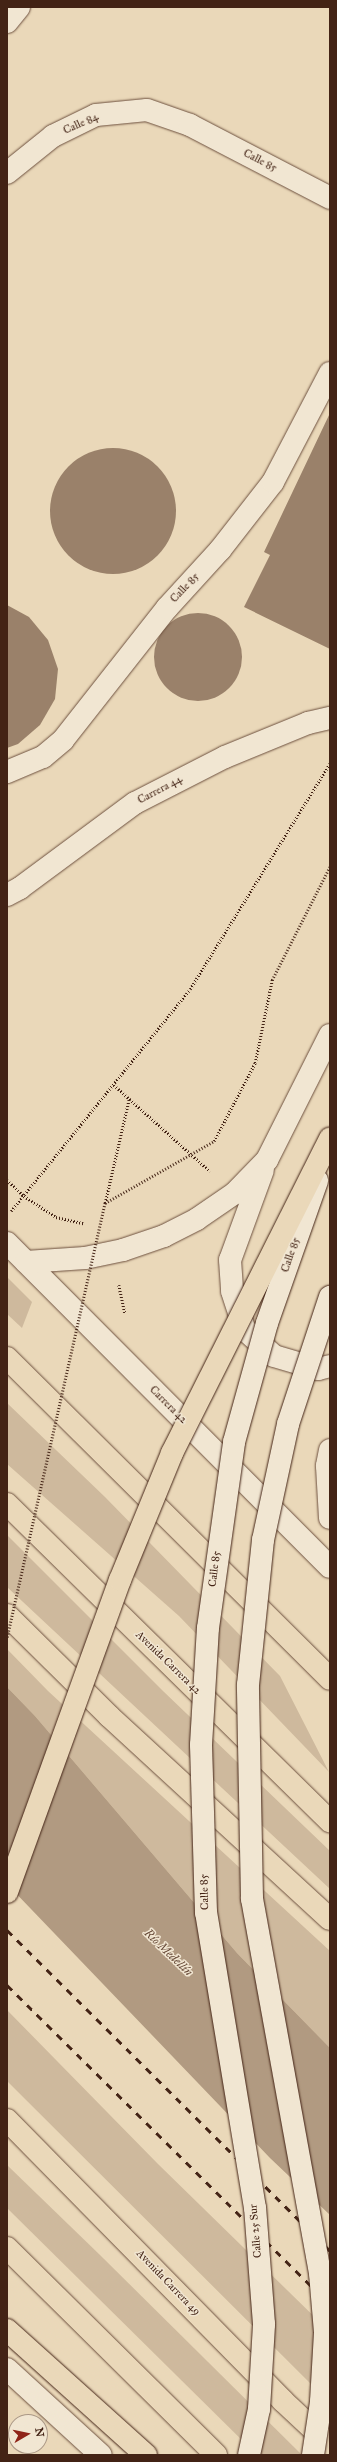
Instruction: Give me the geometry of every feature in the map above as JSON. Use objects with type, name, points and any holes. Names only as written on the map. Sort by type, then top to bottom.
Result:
[{"type":"highway","points":[[7,1892],[120,1580],[172,1454],[330,1139]]},
{"type":"highway","points":[[7,1358],[330,1679]]},
{"type":"highway","name":"Avenida Carrera 42","points":[[7,1504],[330,1821]]},
{"type":"highway","points":[[7,1614],[109,1716],[330,1919]]},
{"type":"highway","name":"Avenida Carrera 49","points":[[7,2120],[283,2401],[330,2445]]},
{"type":"highway","points":[[7,2248],[216,2455]]},
{"type":"highway","points":[[7,2330],[146,2455]]},
{"type":"main road","points":[[7,22],[19,7]]},
{"type":"main road","name":"Calle 84","points":[[7,173],[53,136],[96,115],[147,110],[190,125]]},
{"type":"main road","name":"Calle 85","points":[[190,125],[330,198]]},
{"type":"main road","name":"Calle 85","points":[[7,772],[43,757],[63,740],[167,608],[220,550],[273,482],[330,373]]},
{"type":"main road","name":"Carrera 44","points":[[7,894],[20,888],[135,803],[226,757],[308,723],[330,718]]},
{"type":"main road","points":[[330,1035],[267,1160],[247,1210],[230,1260],[232,1291],[244,1329],[274,1356],[318,1369],[330,1366]]},
{"type":"main road","name":"Calle 85","points":[[222,2008],[206,1913],[200,1745],[208,1628],[220,1531],[234,1442],[267,1323],[330,1144]]},
{"type":"main road","points":[[26,1262],[93,1256],[123,1250],[164,1236],[197,1219],[235,1193],[267,1160]]},
{"type":"main road","name":"Carrera 42","points":[[7,1243],[330,1567]]},
{"type":"main road","points":[[313,2455],[321,2402],[325,2332],[320,2273],[252,1899],[248,1685],[265,1532],[288,1424],[330,1297]]},
{"type":"main road","points":[[330,1450],[327,1466],[330,1518]]},
{"type":"main road","name":"Calle 25 Sur","points":[[222,2008],[255,2208],[264,2324],[259,2409],[249,2455]]},
{"type":"main road","points":[[7,2369],[101,2455]]},
{"type":"path","points":[[7,1216],[190,989],[330,763]]},
{"type":"path","points":[[105,1203],[214,1141],[255,1063],[272,980],[330,866]]},
{"type":"path","points":[[113,1085],[210,1171]]},
{"type":"path","points":[[7,1638],[129,1099]]},
{"type":"path","points":[[7,1180],[24,1196],[56,1217],[86,1224]]},
{"type":"path","points":[[94,1226],[107,1225]]},
{"type":"shaded area","points":[[7,1277],[32,1302],[22,1328],[7,1314]]},
{"type":"shaded area","points":[[7,1403],[105,1497],[280,1676],[329,1772],[179,1616],[7,1464]]},
{"type":"shaded area","points":[[7,1535],[163,1691],[330,1851],[330,1889],[7,1587]]},
{"type":"shaded area","points":[[7,1649],[48,1691],[330,1951],[330,2048],[237,1953],[35,1716],[7,1687]]},
{"type":"shaded area","points":[[7,2010],[158,2164],[330,2332],[330,2403],[7,2081]]},
{"type":"shaded area","points":[[7,2165],[302,2455],[257,2455],[7,2208]]},
{"type":"water","name":"Río Medellín","points":[[7,1687],[35,1716],[237,1953],[330,2048],[330,2215],[270,2158],[7,1884]]},
{"type":"building","points":[[330,413],[330,649],[244,607],[270,555],[264,552]]},
{"type":"building","points":[[119,448],[143,455],[158,466],[169,481],[175,499],[175,523],[169,541],[158,556],[143,567],[125,573],[107,574],[83,567],[68,556],[57,541],[51,523],[50,505],[57,481],[68,466],[83,455],[101,449]]},
{"type":"building","points":[[7,605],[29,617],[48,640],[58,669],[55,699],[40,725],[18,744],[7,748]]},
{"type":"building","points":[[198,613],[215,616],[223,620],[235,632],[239,640],[242,657],[239,674],[235,682],[223,694],[215,698],[198,701],[181,698],[173,694],[161,682],[157,674],[154,657],[157,640],[161,632],[173,620],[181,616]]},
{"type":"railway","points":[[7,1930],[330,2251]]},
{"type":"railway","points":[[7,1985],[330,2305]]}]
